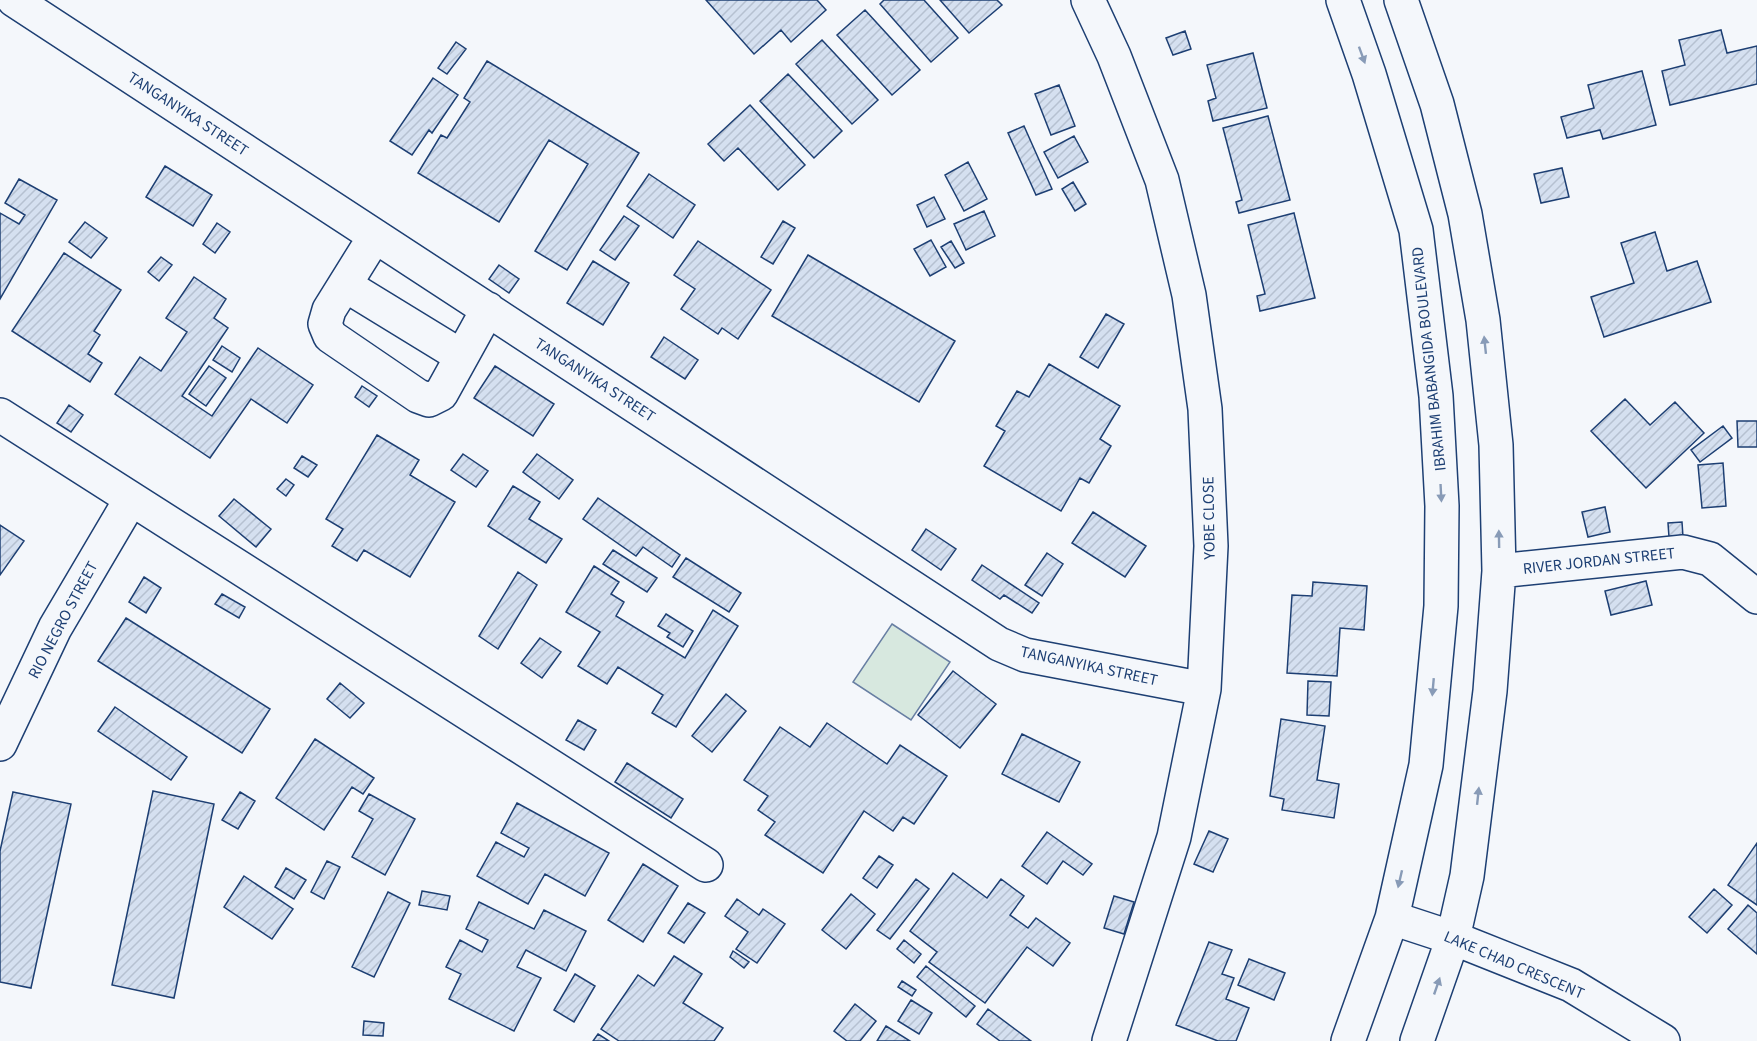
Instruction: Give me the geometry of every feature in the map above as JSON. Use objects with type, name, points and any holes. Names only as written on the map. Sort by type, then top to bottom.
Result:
[{"type":"street","name":"TANGANYIKA STREET","points":[[14,0],[999,644],[1025,655],[1104,672],[1204,689]]},
{"type":"street","name":"YOBE CLOSE","points":[[1088,0],[1114,56],[1162,180],[1189,295],[1205,409],[1211,546],[1204,689],[1174,837],[1109,1041]]},
{"type":"street","name":"IBRAHIM BABANGIDA BOULEVARD","points":[[1342,0],[1369,74],[1416,230],[1435,385],[1442,506],[1441,606],[1426,765],[1392,918],[1348,1041]]},
{"type":"street","points":[[1401,0],[1437,104],[1465,214],[1483,320],[1496,445],[1499,571],[1490,691],[1467,876],[1453,938],[1417,1041]]},
{"type":"street","points":[[375,236],[329,310],[325,324],[330,336],[418,396],[429,400],[441,394],[488,309]]},
{"type":"street","points":[[345,285],[461,356]]},
{"type":"street","points":[[0,415],[706,866]]},
{"type":"street","name":"RIO NEGRO STREET","points":[[0,744],[56,628],[131,499]]},
{"type":"street","name":"RIVER JORDAN STREET","points":[[1499,571],[1683,552],[1710,559],[1757,597]]},
{"type":"street","name":"LAKE CHAD CRESCENT","points":[[1392,918],[1453,938],[1570,985],[1663,1041]]},
{"type":"shaded area","points":[[892,624],[950,662],[911,720],[853,682]]},
{"type":"building","points":[[706,0],[817,0],[826,10],[791,42],[781,30],[754,54]]},
{"type":"building","points":[[884,0],[924,0],[958,38],[931,62],[880,4]]},
{"type":"building","points":[[940,0],[997,0],[1002,5],[969,33]]},
{"type":"building","points":[[865,10],[920,70],[892,95],[837,35]]},
{"type":"building","points":[[1721,30],[1727,53],[1757,46],[1757,84],[1670,105],[1662,71],[1685,65],[1679,40]]},
{"type":"building","points":[[1185,31],[1191,49],[1173,55],[1166,38]]},
{"type":"building","points":[[822,40],[878,100],[852,124],[796,64]]},
{"type":"building","points":[[456,42],[466,49],[447,74],[438,68]]},
{"type":"building","points":[[1253,53],[1267,108],[1213,121],[1208,101],[1216,98],[1207,65]]},
{"type":"building","points":[[487,61],[639,153],[567,270],[535,251],[588,164],[549,140],[499,222],[418,173],[441,135],[447,138],[470,102],[464,98]]},
{"type":"building","points":[[1642,71],[1656,125],[1603,139],[1600,130],[1567,138],[1561,117],[1594,108],[1588,85]]},
{"type":"building","points":[[788,74],[842,131],[814,158],[760,101]]},
{"type":"building","points":[[433,78],[458,95],[432,133],[429,130],[412,155],[390,141]]},
{"type":"building","points":[[1059,85],[1075,126],[1051,135],[1035,94]]},
{"type":"building","points":[[750,105],[805,165],[778,190],[738,148],[724,161],[708,144]]},
{"type":"building","points":[[1268,116],[1290,200],[1239,213],[1236,202],[1242,200],[1223,128]]},
{"type":"building","points":[[1024,126],[1052,189],[1036,195],[1008,133]]},
{"type":"building","points":[[1074,136],[1088,162],[1058,178],[1044,152]]},
{"type":"building","points":[[968,162],[987,199],[964,211],[945,175]]},
{"type":"building","points":[[165,166],[212,195],[193,226],[146,197]]},
{"type":"building","points":[[1562,168],[1569,197],[1541,203],[1534,174]]},
{"type":"building","points":[[649,174],[695,205],[673,238],[627,206]]},
{"type":"building","points":[[19,179],[57,200],[0,299],[0,213],[19,224],[25,215],[5,203]]},
{"type":"building","points":[[1073,182],[1086,204],[1075,211],[1062,189]]},
{"type":"building","points":[[934,197],[945,219],[927,227],[917,205]]},
{"type":"building","points":[[984,211],[995,236],[966,250],[954,224]]},
{"type":"building","points":[[1294,213],[1315,298],[1260,311],[1257,296],[1265,294],[1248,225]]},
{"type":"building","points":[[624,216],[639,226],[615,260],[600,250]]},
{"type":"building","points":[[783,221],[795,228],[773,264],[761,257]]},
{"type":"building","points":[[85,222],[107,238],[91,258],[69,242]]},
{"type":"building","points":[[217,223],[230,232],[215,253],[203,244]]},
{"type":"building","points":[[1655,232],[1667,271],[1697,261],[1711,302],[1604,337],[1591,297],[1634,283],[1621,243]]},
{"type":"building","points":[[931,240],[946,267],[930,276],[914,249]]},
{"type":"building","points":[[698,241],[771,290],[738,339],[722,328],[718,334],[681,309],[695,289],[674,275]]},
{"type":"building","points":[[951,241],[964,263],[955,268],[941,247]]},
{"type":"building","points":[[64,253],[121,290],[94,331],[100,335],[88,354],[102,363],[90,382],[12,331]]},
{"type":"building","points":[[808,255],[955,341],[919,402],[772,316]]},
{"type":"building","points":[[161,257],[172,265],[159,281],[148,272]]},
{"type":"building","points":[[593,261],[629,283],[603,325],[567,303]]},
{"type":"building","points":[[499,265],[519,279],[509,293],[489,279]]},
{"type":"building","points":[[194,277],[226,299],[214,318],[228,328],[182,396],[212,416],[258,348],[313,385],[287,423],[251,399],[210,458],[115,394],[140,357],[161,371],[187,332],[166,318]]},
{"type":"building","points":[[1106,314],[1124,324],[1098,368],[1080,357]]},
{"type":"building","points":[[664,337],[698,360],[685,379],[651,357]]},
{"type":"building","points":[[222,346],[240,358],[232,372],[213,360]]},
{"type":"building","points":[[1049,364],[1120,406],[1100,439],[1111,446],[1089,483],[1080,478],[1061,511],[984,466],[1005,431],[996,426],[1017,391],[1029,397]]},
{"type":"building","points":[[209,366],[226,378],[206,406],[189,394]]},
{"type":"building","points":[[495,366],[554,404],[533,436],[474,398]]},
{"type":"building","points":[[362,386],[377,396],[369,407],[355,397]]},
{"type":"building","points":[[1625,399],[1650,425],[1675,402],[1704,433],[1646,488],[1591,431]]},
{"type":"building","points":[[69,405],[83,415],[71,432],[57,423]]},
{"type":"building","points":[[1737,421],[1757,421],[1757,447],[1738,447]]},
{"type":"building","points":[[1723,426],[1732,438],[1700,462],[1691,450]]},
{"type":"building","points":[[377,435],[419,460],[410,475],[455,502],[410,577],[364,550],[357,561],[332,546],[343,529],[326,519]]},
{"type":"building","points":[[463,454],[488,471],[476,487],[451,470]]},
{"type":"building","points":[[537,454],[573,480],[559,499],[523,472]]},
{"type":"building","points":[[302,456],[317,465],[308,477],[294,468]]},
{"type":"building","points":[[1723,463],[1726,506],[1702,508],[1698,465]]},
{"type":"building","points":[[286,479],[294,485],[286,496],[277,489]]},
{"type":"building","points":[[513,486],[540,502],[529,519],[562,539],[546,563],[488,526]]},
{"type":"building","points":[[598,498],[680,555],[672,567],[643,547],[636,556],[583,519]]},
{"type":"building","points":[[234,499],[271,529],[256,547],[219,516]]},
{"type":"building","points":[[1605,507],[1610,532],[1588,537],[1582,512]]},
{"type":"building","points":[[1093,512],[1146,546],[1125,577],[1072,543]]},
{"type":"building","points":[[1682,522],[1683,537],[1669,537],[1668,523]]},
{"type":"building","points":[[0,525],[24,541],[0,575]]},
{"type":"building","points":[[926,529],[956,549],[941,570],[912,550]]},
{"type":"building","points":[[613,550],[657,578],[647,592],[603,564]]},
{"type":"building","points":[[1047,553],[1063,564],[1042,596],[1025,585]]},
{"type":"building","points":[[686,558],[741,593],[729,612],[673,577]]},
{"type":"building","points":[[982,565],[1039,603],[1032,613],[1004,595],[1000,599],[972,580]]},
{"type":"building","points":[[594,566],[619,582],[611,594],[624,602],[616,616],[685,658],[713,610],[738,626],[676,727],[652,713],[663,695],[618,667],[607,684],[578,666],[600,632],[566,612]]},
{"type":"building","points":[[518,572],[537,585],[498,649],[479,636]]},
{"type":"building","points":[[144,577],[161,588],[146,613],[129,602]]},
{"type":"building","points":[[1646,581],[1652,605],[1611,615],[1605,591]]},
{"type":"building","points":[[1313,582],[1367,586],[1364,630],[1340,628],[1337,676],[1287,673],[1292,595],[1312,596]]},
{"type":"building","points":[[222,594],[245,607],[239,618],[215,604]]},
{"type":"building","points":[[666,614],[693,631],[683,647],[667,637],[670,633],[658,626]]},
{"type":"building","points":[[126,618],[270,709],[242,753],[98,661]]},
{"type":"building","points":[[540,638],[561,652],[542,678],[521,663]]},
{"type":"building","points":[[953,671],[996,704],[960,748],[918,715]]},
{"type":"building","points":[[1308,681],[1331,682],[1329,716],[1307,715]]},
{"type":"building","points":[[340,683],[364,703],[350,718],[327,699]]},
{"type":"building","points":[[726,694],[746,711],[712,752],[692,736]]},
{"type":"building","points":[[115,707],[187,757],[171,780],[98,731]]},
{"type":"building","points":[[1281,719],[1325,726],[1317,780],[1339,784],[1334,818],[1282,810],[1284,799],[1270,796]]},
{"type":"building","points":[[578,720],[596,730],[584,750],[566,740]]},
{"type":"building","points":[[827,723],[887,764],[900,745],[947,776],[914,824],[903,817],[893,831],[864,811],[823,873],[765,835],[775,822],[758,810],[768,796],[744,780],[780,727],[810,747]]},
{"type":"building","points":[[1022,734],[1080,762],[1059,802],[1002,774]]},
{"type":"building","points":[[315,739],[374,778],[363,794],[352,787],[324,830],[276,798]]},
{"type":"building","points":[[627,763],[683,799],[671,818],[615,782]]},
{"type":"building","points":[[153,791],[214,804],[174,998],[112,985]]},
{"type":"building","points":[[13,792],[71,804],[31,988],[0,982],[0,851]]},
{"type":"building","points":[[240,792],[255,801],[238,829],[222,820]]},
{"type":"building","points":[[369,794],[415,819],[385,875],[352,857],[373,819],[359,811]]},
{"type":"building","points":[[517,803],[609,853],[585,896],[545,874],[528,904],[477,876],[496,842],[524,857],[529,848],[501,833]]},
{"type":"building","points":[[1209,831],[1228,839],[1213,872],[1194,864]]},
{"type":"building","points":[[1047,832],[1092,864],[1083,875],[1063,861],[1047,884],[1022,866]]},
{"type":"building","points":[[1757,843],[1757,905],[1728,885]]},
{"type":"building","points":[[879,856],[893,865],[877,888],[863,878]]},
{"type":"building","points":[[327,861],[340,867],[324,899],[311,892]]},
{"type":"building","points":[[643,864],[678,886],[643,942],[608,920]]},
{"type":"building","points":[[286,868],[306,880],[294,899],[275,887]]},
{"type":"building","points":[[953,873],[987,898],[1001,879],[1024,896],[1010,915],[1028,928],[1036,918],[1070,943],[1053,966],[1027,947],[985,1003],[929,962],[937,952],[910,931]]},
{"type":"building","points":[[244,876],[293,909],[272,939],[224,907]]},
{"type":"building","points":[[916,879],[929,889],[890,939],[877,930]]},
{"type":"building","points":[[1714,889],[1732,905],[1707,933],[1689,917]]},
{"type":"building","points":[[422,891],[450,896],[447,910],[419,905]]},
{"type":"building","points":[[388,892],[410,903],[374,977],[352,967]]},
{"type":"building","points":[[851,894],[875,914],[846,949],[822,930]]},
{"type":"building","points":[[1114,896],[1134,902],[1124,934],[1104,928]]},
{"type":"building","points":[[737,899],[759,915],[763,909],[785,924],[757,963],[736,949],[748,932],[725,916]]},
{"type":"building","points":[[479,902],[534,929],[544,910],[586,931],[566,971],[526,950],[517,967],[541,978],[514,1031],[449,999],[461,974],[446,967],[460,940],[482,952],[488,940],[466,929]]},
{"type":"building","points":[[688,903],[705,913],[684,943],[668,933]]},
{"type":"building","points":[[1748,905],[1757,913],[1757,954],[1728,929]]},
{"type":"building","points":[[904,940],[921,954],[914,963],[897,949]]},
{"type":"building","points":[[1209,942],[1232,950],[1222,974],[1234,978],[1226,999],[1249,1008],[1236,1041],[1218,1041],[1176,1025]]},
{"type":"building","points":[[733,951],[749,962],[744,968],[730,957]]},
{"type":"building","points":[[674,956],[702,974],[683,1003],[723,1028],[714,1041],[619,1041],[601,1029],[638,975],[654,986]]},
{"type":"building","points":[[1249,959],[1285,973],[1274,1000],[1238,985]]},
{"type":"building","points":[[926,966],[975,1006],[966,1017],[917,977]]},
{"type":"building","points":[[575,974],[595,986],[574,1022],[554,1010]]},
{"type":"building","points":[[902,981],[916,990],[912,996],[898,987]]},
{"type":"building","points":[[911,1000],[932,1013],[919,1034],[898,1021]]},
{"type":"building","points":[[855,1004],[876,1021],[860,1041],[847,1041],[834,1031]]},
{"type":"building","points":[[988,1009],[1031,1041],[1000,1041],[977,1024]]},
{"type":"building","points":[[364,1021],[384,1023],[383,1036],[363,1035]]},
{"type":"building","points":[[886,1026],[910,1041],[877,1041]]},
{"type":"building","points":[[598,1034],[609,1041],[593,1041]]}]
